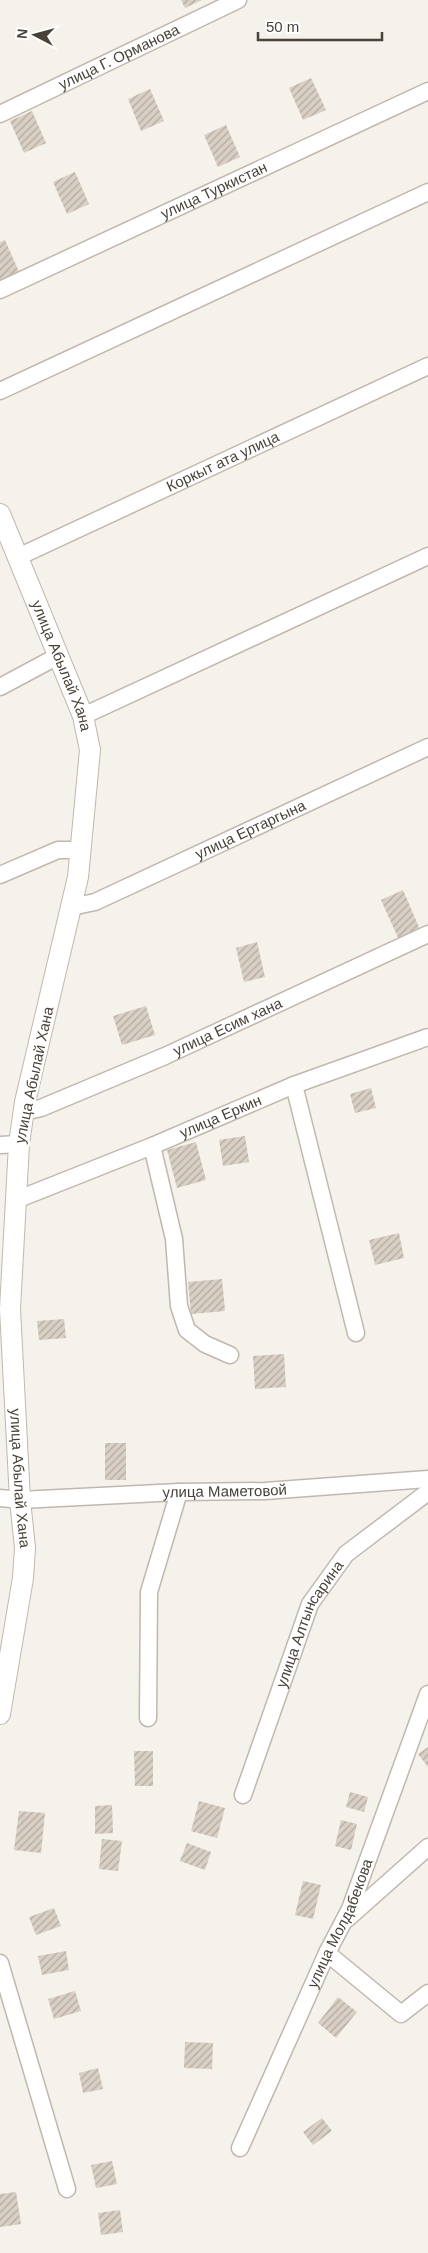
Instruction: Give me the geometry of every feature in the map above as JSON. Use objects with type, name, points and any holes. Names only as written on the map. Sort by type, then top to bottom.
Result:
[{"type":"street","name":"улица Г. Орманова","points":[[0,114],[238,0]]},
{"type":"street","name":"улица Туркистан","points":[[0,290],[428,91]]},
{"type":"street","points":[[0,391],[428,192]]},
{"type":"street","name":"Коркыт ата улица","points":[[18,557],[428,366]]},
{"type":"street","name":"улица Абылай Хана","points":[[0,514],[83,716],[90,750],[78,877],[24,1112],[9,1144],[16,1200],[5,1309],[24,1564],[0,1714]]},
{"type":"street","points":[[83,716],[428,556]]},
{"type":"street","points":[[0,687],[58,656]]},
{"type":"street","name":"улица Ертаргына","points":[[71,907],[95,902],[428,747]]},
{"type":"street","points":[[0,876],[58,850],[80,850]]},
{"type":"street","name":"улица Есим хана","points":[[24,1112],[41,1108],[165,1056],[428,934]]},
{"type":"street","name":"улица Еркин","points":[[16,1200],[152,1146],[294,1085],[428,1037]]},
{"type":"street","points":[[294,1085],[356,1333]]},
{"type":"street","points":[[152,1146],[174,1239],[179,1306],[187,1330],[205,1344],[230,1355]]},
{"type":"street","name":"улица Маметовой","points":[[0,1498],[20,1500],[179,1492],[265,1490],[428,1479]]},
{"type":"street","points":[[148,1718],[149,1592],[179,1492]]},
{"type":"street","name":"улица Алтынсарина","points":[[243,1795],[310,1604],[346,1554],[428,1492]]},
{"type":"street","name":"улица Молдабекова","points":[[240,2148],[327,1953],[350,1909],[428,1694]]},
{"type":"street","points":[[342,1923],[428,1847]]},
{"type":"street","points":[[327,1953],[401,2014],[428,1993]]},
{"type":"street","points":[[0,1963],[67,2189]]},
{"type":"building","points":[[181,0],[202,0],[185,8]]},
{"type":"building","points":[[311,78],[326,110],[303,120],[289,88]]},
{"type":"building","points":[[150,89],[164,121],[141,131],[128,99]]},
{"type":"building","points":[[32,111],[46,143],[24,153],[10,121]]},
{"type":"building","points":[[226,125],[240,157],[218,167],[204,135]]},
{"type":"building","points":[[75,172],[89,204],[67,214],[53,182]]},
{"type":"building","points":[[5,240],[19,272],[0,280],[0,242]]},
{"type":"building","points":[[403,890],[421,932],[400,942],[381,900]]},
{"type":"building","points":[[257,942],[265,977],[244,982],[236,948]]},
{"type":"building","points":[[146,1006],[155,1035],[122,1045],[113,1016]]},
{"type":"building","points":[[371,1088],[376,1108],[355,1113],[350,1094]]},
{"type":"building","points":[[245,1136],[249,1162],[223,1166],[219,1140]]},
{"type":"building","points":[[196,1142],[206,1180],[177,1188],[167,1150]]},
{"type":"building","points":[[399,1233],[404,1258],[375,1265],[369,1240]]},
{"type":"building","points":[[222,1279],[225,1311],[191,1314],[188,1282]]},
{"type":"building","points":[[64,1319],[66,1338],[39,1340],[37,1321]]},
{"type":"building","points":[[284,1354],[286,1387],[255,1389],[253,1356]]},
{"type":"building","points":[[105,1443],[126,1443],[126,1480],[105,1480]]},
{"type":"building","points":[[428,1747],[428,1767],[418,1754]]},
{"type":"building","points":[[134,1751],[153,1751],[153,1786],[135,1786]]},
{"type":"building","points":[[350,1792],[368,1797],[364,1812],[346,1807]]},
{"type":"building","points":[[199,1801],[225,1808],[217,1838],[191,1831]]},
{"type":"building","points":[[112,1805],[113,1833],[95,1834],[95,1806]]},
{"type":"building","points":[[19,1811],[45,1813],[41,1853],[14,1850]]},
{"type":"building","points":[[341,1820],[357,1824],[351,1850],[335,1846]]},
{"type":"building","points":[[102,1839],[122,1841],[118,1871],[99,1869]]},
{"type":"building","points":[[187,1843],[211,1852],[205,1870],[180,1861]]},
{"type":"building","points":[[303,1881],[321,1885],[313,1919],[295,1915]]},
{"type":"building","points":[[54,1908],[61,1926],[36,1935],[29,1917]]},
{"type":"building","points":[[66,1951],[69,1970],[42,1975],[38,1956]]},
{"type":"building","points":[[75,1991],[81,2011],[54,2019],[48,1999]]},
{"type":"building","points":[[338,1997],[357,2012],[336,2038],[318,2023]]},
{"type":"building","points":[[185,2042],[213,2043],[212,2069],[184,2068]]},
{"type":"building","points":[[98,2068],[103,2089],[83,2093],[79,2073]]},
{"type":"building","points":[[322,2118],[332,2131],[313,2145],[303,2132]]},
{"type":"building","points":[[112,2161],[117,2184],[96,2188],[91,2165]]},
{"type":"building","points":[[16,2192],[21,2224],[0,2227],[0,2194]]},
{"type":"building","points":[[120,2210],[123,2232],[101,2235],[98,2213]]}]
